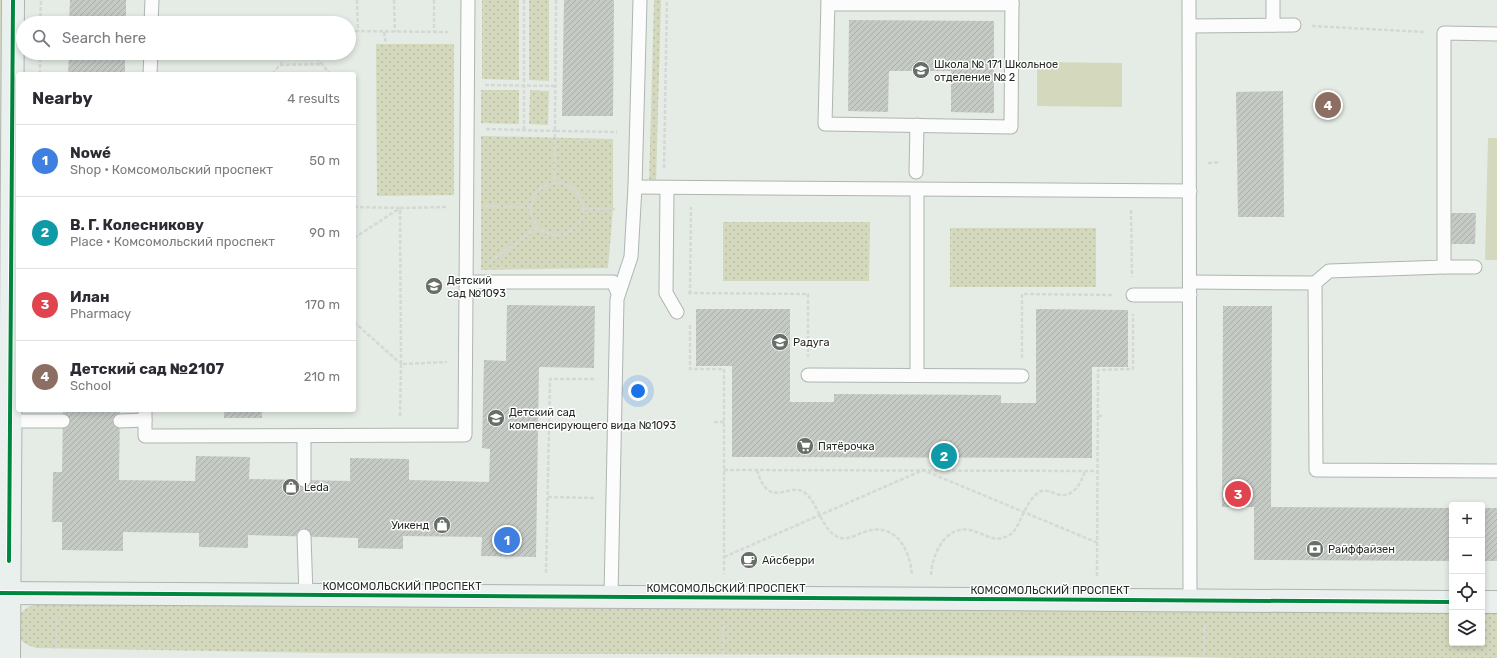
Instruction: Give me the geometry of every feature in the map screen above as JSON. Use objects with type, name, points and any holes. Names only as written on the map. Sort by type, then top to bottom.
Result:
[{"type":"street","points":[[9,658],[5,593],[10,421],[13,0]]},
{"type":"street","name":"КОМСОМОЛЬСКИЙ ПРОСПЕКТ","points":[[5,593],[1449,602]]},
{"type":"street","points":[[1485,602],[1497,602]]},
{"type":"lane","points":[[151,16],[152,0]]},
{"type":"lane","points":[[120,420],[145,415],[145,436],[465,435],[468,0]]},
{"type":"lane","points":[[612,596],[616,299],[631,257],[635,187],[640,0]]},
{"type":"lane","points":[[1189,0],[1190,600]]},
{"type":"lane","points":[[1272,25],[1273,0]]},
{"type":"lane","points":[[828,2],[1012,2],[1011,127],[825,124],[828,2]]},
{"type":"lane","points":[[1190,26],[1294,25]]},
{"type":"lane","points":[[1444,267],[1444,33],[1497,34]]},
{"type":"lane","points":[[150,72],[151,60]]},
{"type":"lane","points":[[916,172],[917,125]]},
{"type":"lane","points":[[635,187],[1190,192]]},
{"type":"lane","points":[[665,188],[666,293],[677,312]]},
{"type":"lane","points":[[917,190],[917,375]]},
{"type":"lane","points":[[1133,295],[1190,288],[1315,283],[1329,271],[1476,267]]},
{"type":"lane","points":[[466,282],[613,282],[618,293]]},
{"type":"lane","points":[[1315,283],[1316,470],[1497,471]]},
{"type":"lane","points":[[808,375],[1022,376]]},
{"type":"lane","points":[[10,421],[63,421]]},
{"type":"lane","points":[[304,436],[304,480]]},
{"type":"lane","points":[[304,536],[306,595]]},
{"type":"path","points":[[40,16],[41,0]]},
{"type":"path","points":[[357,0],[358,32],[468,32]]},
{"type":"path","points":[[394,0],[395,32]]},
{"type":"path","points":[[434,0],[434,32]]},
{"type":"path","points":[[524,0],[524,130]]},
{"type":"path","points":[[554,182],[556,0]]},
{"type":"path","points":[[665,188],[667,0]]},
{"type":"path","points":[[1294,25],[1444,33]]},
{"type":"path","points":[[384,32],[386,44]]},
{"type":"path","points":[[40,60],[40,72]]},
{"type":"path","points":[[274,72],[284,60]]},
{"type":"path","points":[[319,60],[328,72]]},
{"type":"path","points":[[280,65],[322,64]]},
{"type":"path","points":[[468,84],[555,86]]},
{"type":"path","points":[[467,129],[636,132]]},
{"type":"path","points":[[554,182],[563,183],[578,192],[582,200],[582,218],[578,226],[567,233],[554,235],[545,233],[538,227],[531,214],[531,207],[533,198],[538,190],[554,182]]},
{"type":"path","points":[[690,293],[692,188]]},
{"type":"path","points":[[1097,578],[1098,370],[1133,369],[1131,191]]},
{"type":"path","points":[[356,207],[531,207]]},
{"type":"path","points":[[356,237],[400,208]]},
{"type":"path","points":[[400,208],[400,436]]},
{"type":"path","points":[[583,209],[634,209]]},
{"type":"path","points":[[466,282],[538,227]]},
{"type":"path","points":[[666,293],[808,294],[808,375]]},
{"type":"path","points":[[1022,376],[1022,294],[1133,295]]},
{"type":"path","points":[[356,324],[401,364],[465,361]]},
{"type":"path","points":[[690,325],[690,369],[724,369],[724,574]]},
{"type":"path","points":[[546,572],[550,379],[615,379]]},
{"type":"path","points":[[1098,416],[1104,416]]},
{"type":"path","points":[[714,422],[724,422]]},
{"type":"path","points":[[724,470],[1098,471]]},
{"type":"path","points":[[757,470],[761,481],[771,492],[776,494],[798,490],[803,492],[814,504],[831,534],[842,538],[854,536],[875,529],[886,531],[897,537],[909,557],[912,575]]},
{"type":"path","points":[[724,557],[923,470],[1098,543]]},
{"type":"path","points":[[931,575],[934,557],[946,537],[956,531],[968,530],[978,532],[988,537],[1000,538],[1011,534],[1028,504],[1038,492],[1044,491],[1061,495],[1071,493],[1076,489],[1085,471]]},
{"type":"path","points":[[548,497],[613,498]]},
{"type":"path","points":[[56,649],[57,610]]},
{"type":"path","points":[[723,616],[723,654]]},
{"type":"path","points":[[1204,623],[1204,658]]},
{"type":"green space","points":[[0,0],[1,0],[0,262]]},
{"type":"green space","points":[[482,0],[519,0],[519,80],[482,79]]},
{"type":"green space","points":[[529,0],[549,0],[549,81],[529,80]]},
{"type":"green space","points":[[654,0],[661,0],[656,184],[649,184]]},
{"type":"green space","points":[[376,44],[454,44],[454,195],[377,196]]},
{"type":"green space","points":[[1037,62],[1122,63],[1122,107],[1037,106]]},
{"type":"green space","points":[[481,90],[519,90],[519,124],[481,123]]},
{"type":"green space","points":[[530,90],[549,91],[548,125],[529,124]]},
{"type":"green space","points":[[481,136],[613,139],[613,209],[608,268],[481,270]]},
{"type":"green space","points":[[1488,138],[1497,138],[1497,260],[1485,260]]},
{"type":"green space","points":[[723,222],[870,222],[869,281],[723,281]]},
{"type":"green space","points":[[950,228],[1096,228],[1096,287],[950,287]]},
{"type":"green space","points":[[37,604],[1449,612],[1449,646],[1485,646],[1485,612],[1497,612],[1497,658],[323,653],[36,648],[22,641],[18,630],[19,617],[26,608]]},
{"type":"building","points":[[70,0],[126,0],[126,16],[69,16]]},
{"type":"building","points":[[564,0],[614,0],[613,116],[562,116]]},
{"type":"building","points":[[849,20],[994,21],[994,113],[951,112],[951,71],[889,71],[888,112],[848,111]]},
{"type":"building","points":[[69,60],[125,60],[125,72],[68,72]]},
{"type":"building","points":[[1283,91],[1284,217],[1238,217],[1236,92]]},
{"type":"building","points":[[1448,213],[1476,213],[1475,244],[1447,244]]},
{"type":"building","points":[[507,305],[595,306],[594,368],[539,367],[536,557],[481,556],[482,537],[403,536],[403,549],[358,548],[358,538],[248,535],[248,548],[199,547],[199,533],[123,532],[123,551],[62,550],[62,522],[52,522],[53,472],[62,472],[63,412],[120,412],[119,480],[195,481],[196,456],[250,457],[249,479],[350,481],[350,458],[409,459],[409,480],[489,482],[490,449],[482,448],[484,360],[506,361]]},
{"type":"building","points":[[1223,306],[1272,306],[1271,507],[1449,508],[1449,561],[1254,560],[1254,507],[1222,507]]},
{"type":"building","points":[[696,309],[790,309],[790,402],[834,402],[834,394],[1001,395],[1001,403],[1036,403],[1036,309],[1128,310],[1128,367],[1092,367],[1092,458],[732,457],[732,366],[696,366]]},
{"type":"building","points":[[224,412],[262,412],[262,418],[224,418]]},
{"type":"building","points":[[1485,508],[1497,508],[1497,561],[1485,561]]},
{"type":"cycle path","points":[[9,561],[13,0]]},
{"type":"cycle path","points":[[0,593],[1449,602]]},
{"type":"place","name":"Школа № 171 Школьное отделение № 2","points":[[921,70]]},
{"type":"place","name":"Детский сад №2107","points":[[1328,105]]},
{"type":"place","name":"Детский сад №1093","points":[[434,286]]},
{"type":"place","name":"Радуга","points":[[780,342]]},
{"type":"place","name":"Детский сад компенсирующего вида №1093","points":[[496,418]]},
{"type":"place","name":"Пятёрочка","points":[[805,446]]},
{"type":"place","name":"В. Г. Колесникову","points":[[944,456]]},
{"type":"place","name":"Leda","points":[[291,487]]},
{"type":"place","name":"Илан","points":[[1238,494]]},
{"type":"place","name":"Уикенд","points":[[442,525]]},
{"type":"place","name":"Nowé","points":[[507,540]]},
{"type":"place","name":"Райффайзен","points":[[1315,549]]},
{"type":"place","name":"Айсберри","points":[[749,560]]}]
